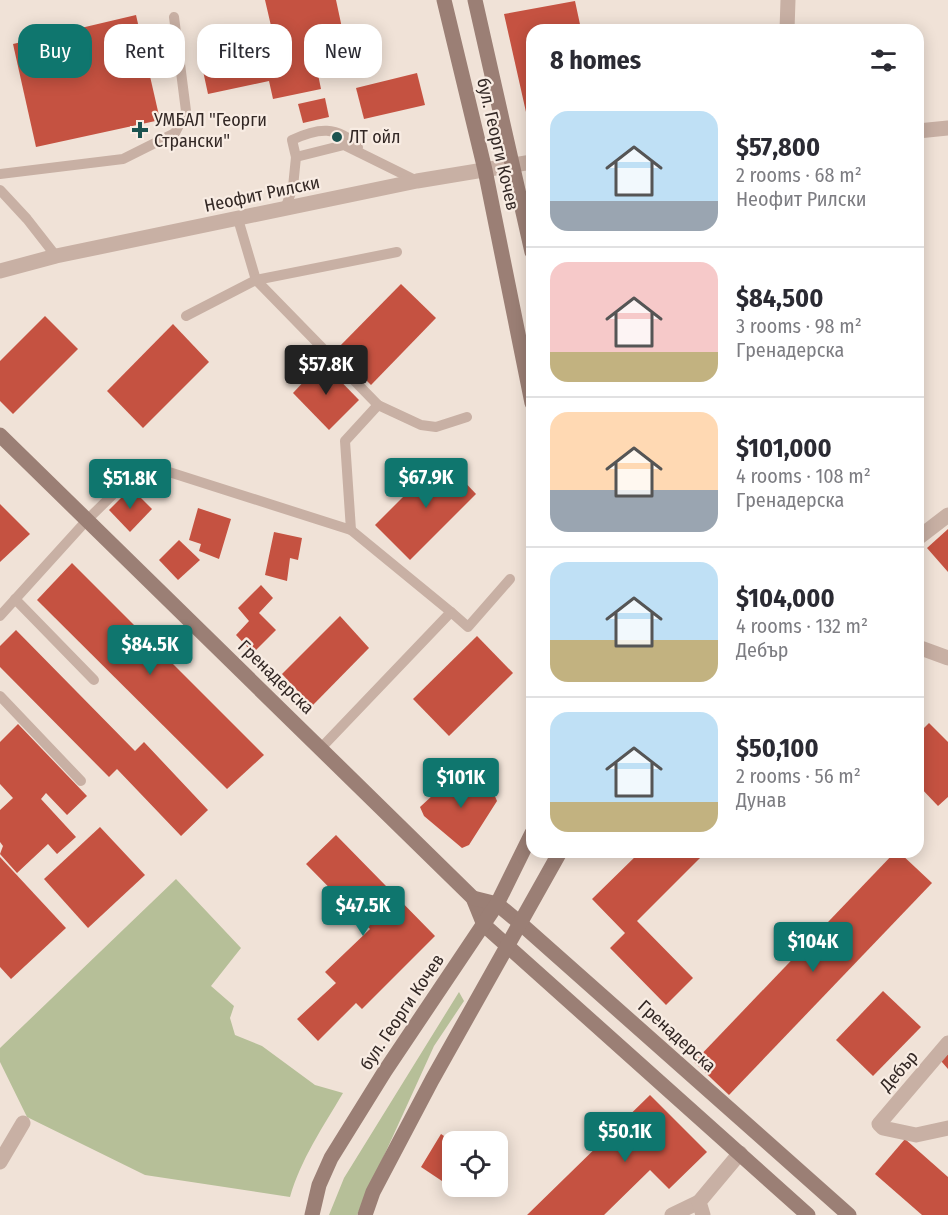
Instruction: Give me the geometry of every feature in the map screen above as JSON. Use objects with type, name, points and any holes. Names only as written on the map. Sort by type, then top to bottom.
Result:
[{"type":"street","name":"бул. Георги Кочев","points":[[444,0],[485,170],[526,373]]},
{"type":"street","name":"бул. Георги Кочев","points":[[475,0],[526,224]]},
{"type":"street","points":[[787,24],[788,0]]},
{"type":"street","points":[[924,130],[948,128]]},
{"type":"street","name":"Неофит Рилски","points":[[0,271],[56,256],[417,182],[526,163]]},
{"type":"street","name":"Гренадерска","points":[[0,435],[473,898],[484,925],[808,1215]]},
{"type":"street","points":[[924,533],[948,515]]},
{"type":"street","points":[[924,649],[948,658]]},
{"type":"street","name":"бул. Георги Кочев","points":[[312,1215],[319,1185],[331,1158],[385,1071],[484,925],[526,845]]},
{"type":"street","points":[[365,1215],[373,1192],[557,858]]},
{"type":"street","name":"Гренадерска","points":[[473,898],[497,904],[520,922],[849,1215]]},
{"type":"street","name":"Дебър","points":[[948,1043],[879,1124],[883,1128],[916,1134],[948,1128]]},
{"type":"street","points":[[0,1162],[23,1123]]},
{"type":"street","points":[[672,1215],[701,1208],[740,1153]]},
{"type":"lane","points":[[0,174],[123,159],[175,133],[186,111],[174,17]]},
{"type":"lane","points":[[285,209],[293,187],[296,158],[292,140],[326,128],[344,134],[365,153]]},
{"type":"lane","points":[[296,158],[344,145],[365,153],[417,182]]},
{"type":"lane","points":[[0,190],[27,219],[56,256]]},
{"type":"lane","points":[[238,219],[256,280],[378,405],[421,425],[436,427],[467,417]]},
{"type":"lane","points":[[186,316],[256,280],[397,252]]},
{"type":"lane","points":[[351,530],[345,441],[378,405]]},
{"type":"lane","points":[[0,616],[87,520],[144,464],[351,530],[468,627],[510,579]]},
{"type":"lane","points":[[15,599],[94,680]]},
{"type":"lane","points":[[321,748],[451,612]]},
{"type":"lane","points":[[0,696],[81,780]]},
{"type":"green space","points":[[176,879],[241,948],[211,986],[234,1006],[230,1018],[235,1035],[262,1046],[315,1085],[343,1093],[306,1156],[290,1197],[145,1175],[27,1117],[0,1062],[0,1048]]},
{"type":"green space","points":[[459,992],[464,1001],[434,1046],[357,1215],[329,1215],[344,1178]]},
{"type":"building","points":[[265,0],[336,0],[341,24],[304,24],[304,78],[319,78],[321,89],[273,99],[269,81],[208,94],[205,78],[292,78],[292,24],[271,24]]},
{"type":"building","points":[[575,1],[580,24],[526,24],[526,112],[504,14]]},
{"type":"building","points":[[136,15],[138,24],[104,24],[104,78],[150,78],[160,120],[36,147],[21,78],[92,78],[92,25]]},
{"type":"building","points":[[18,43],[18,66],[13,44]]},
{"type":"building","points":[[417,73],[425,105],[364,119],[356,88]]},
{"type":"building","points":[[325,98],[329,117],[303,123],[298,104]]},
{"type":"building","points":[[401,284],[436,318],[371,385],[336,350]]},
{"type":"building","points":[[45,316],[78,349],[13,414],[0,401],[0,361]]},
{"type":"building","points":[[173,324],[209,362],[143,428],[107,391]]},
{"type":"building","points":[[322,362],[359,400],[329,430],[293,393]]},
{"type":"building","points":[[442,458],[476,494],[410,560],[375,525]]},
{"type":"building","points":[[131,488],[152,509],[130,532],[109,510]]},
{"type":"building","points":[[0,504],[30,534],[0,562]]},
{"type":"building","points":[[198,508],[231,519],[219,559],[199,551],[201,544],[189,540]]},
{"type":"building","points":[[948,529],[948,572],[927,548]]},
{"type":"building","points":[[274,532],[302,538],[298,560],[290,558],[287,581],[265,575]]},
{"type":"building","points":[[179,540],[200,560],[178,580],[159,560]]},
{"type":"building","points":[[72,563],[264,755],[227,789],[37,600]]},
{"type":"building","points":[[261,585],[273,598],[259,613],[276,630],[253,653],[236,635],[249,621],[238,608]]},
{"type":"building","points":[[340,616],[369,648],[312,706],[282,674]]},
{"type":"building","points":[[16,630],[135,751],[144,742],[208,810],[181,836],[117,769],[109,777],[0,667],[0,646]]},
{"type":"building","points":[[477,636],[513,673],[449,736],[413,699]]},
{"type":"building","points":[[929,723],[948,742],[948,797],[938,806],[924,791],[924,728]]},
{"type":"building","points":[[18,724],[87,796],[67,815],[46,793],[41,799],[76,837],[57,854],[48,844],[17,873],[0,854],[3,846],[0,842],[0,810],[13,798],[0,784],[0,742]]},
{"type":"building","points":[[478,775],[491,787],[497,801],[469,845],[462,848],[424,816],[420,807],[446,783],[452,788]]},
{"type":"building","points":[[100,827],[145,875],[88,928],[44,879]]},
{"type":"building","points":[[336,835],[435,936],[362,1009],[356,1003],[318,1041],[297,1019],[336,983],[325,972],[370,929],[306,864]]},
{"type":"building","points":[[0,857],[66,928],[11,979],[0,967]]},
{"type":"building","points":[[634,858],[700,858],[637,921],[693,978],[666,1005],[610,948],[625,933],[592,899]]},
{"type":"building","points":[[889,858],[905,858],[932,883],[729,1095],[694,1062]]},
{"type":"building","points":[[883,991],[921,1027],[873,1076],[836,1040]]},
{"type":"building","points":[[948,1054],[948,1069],[941,1061]]},
{"type":"building","points":[[650,1095],[707,1152],[669,1189],[650,1170],[604,1215],[527,1215]]},
{"type":"building","points":[[441,1134],[442,1181],[421,1167]]},
{"type":"building","points":[[905,1139],[948,1177],[948,1215],[922,1215],[875,1174]]},
{"type":"place","name":"УМБАЛ \"Георги Странски\"","points":[[140,130]]},
{"type":"place","name":"ЛТ ойл","points":[[337,137]]}]
